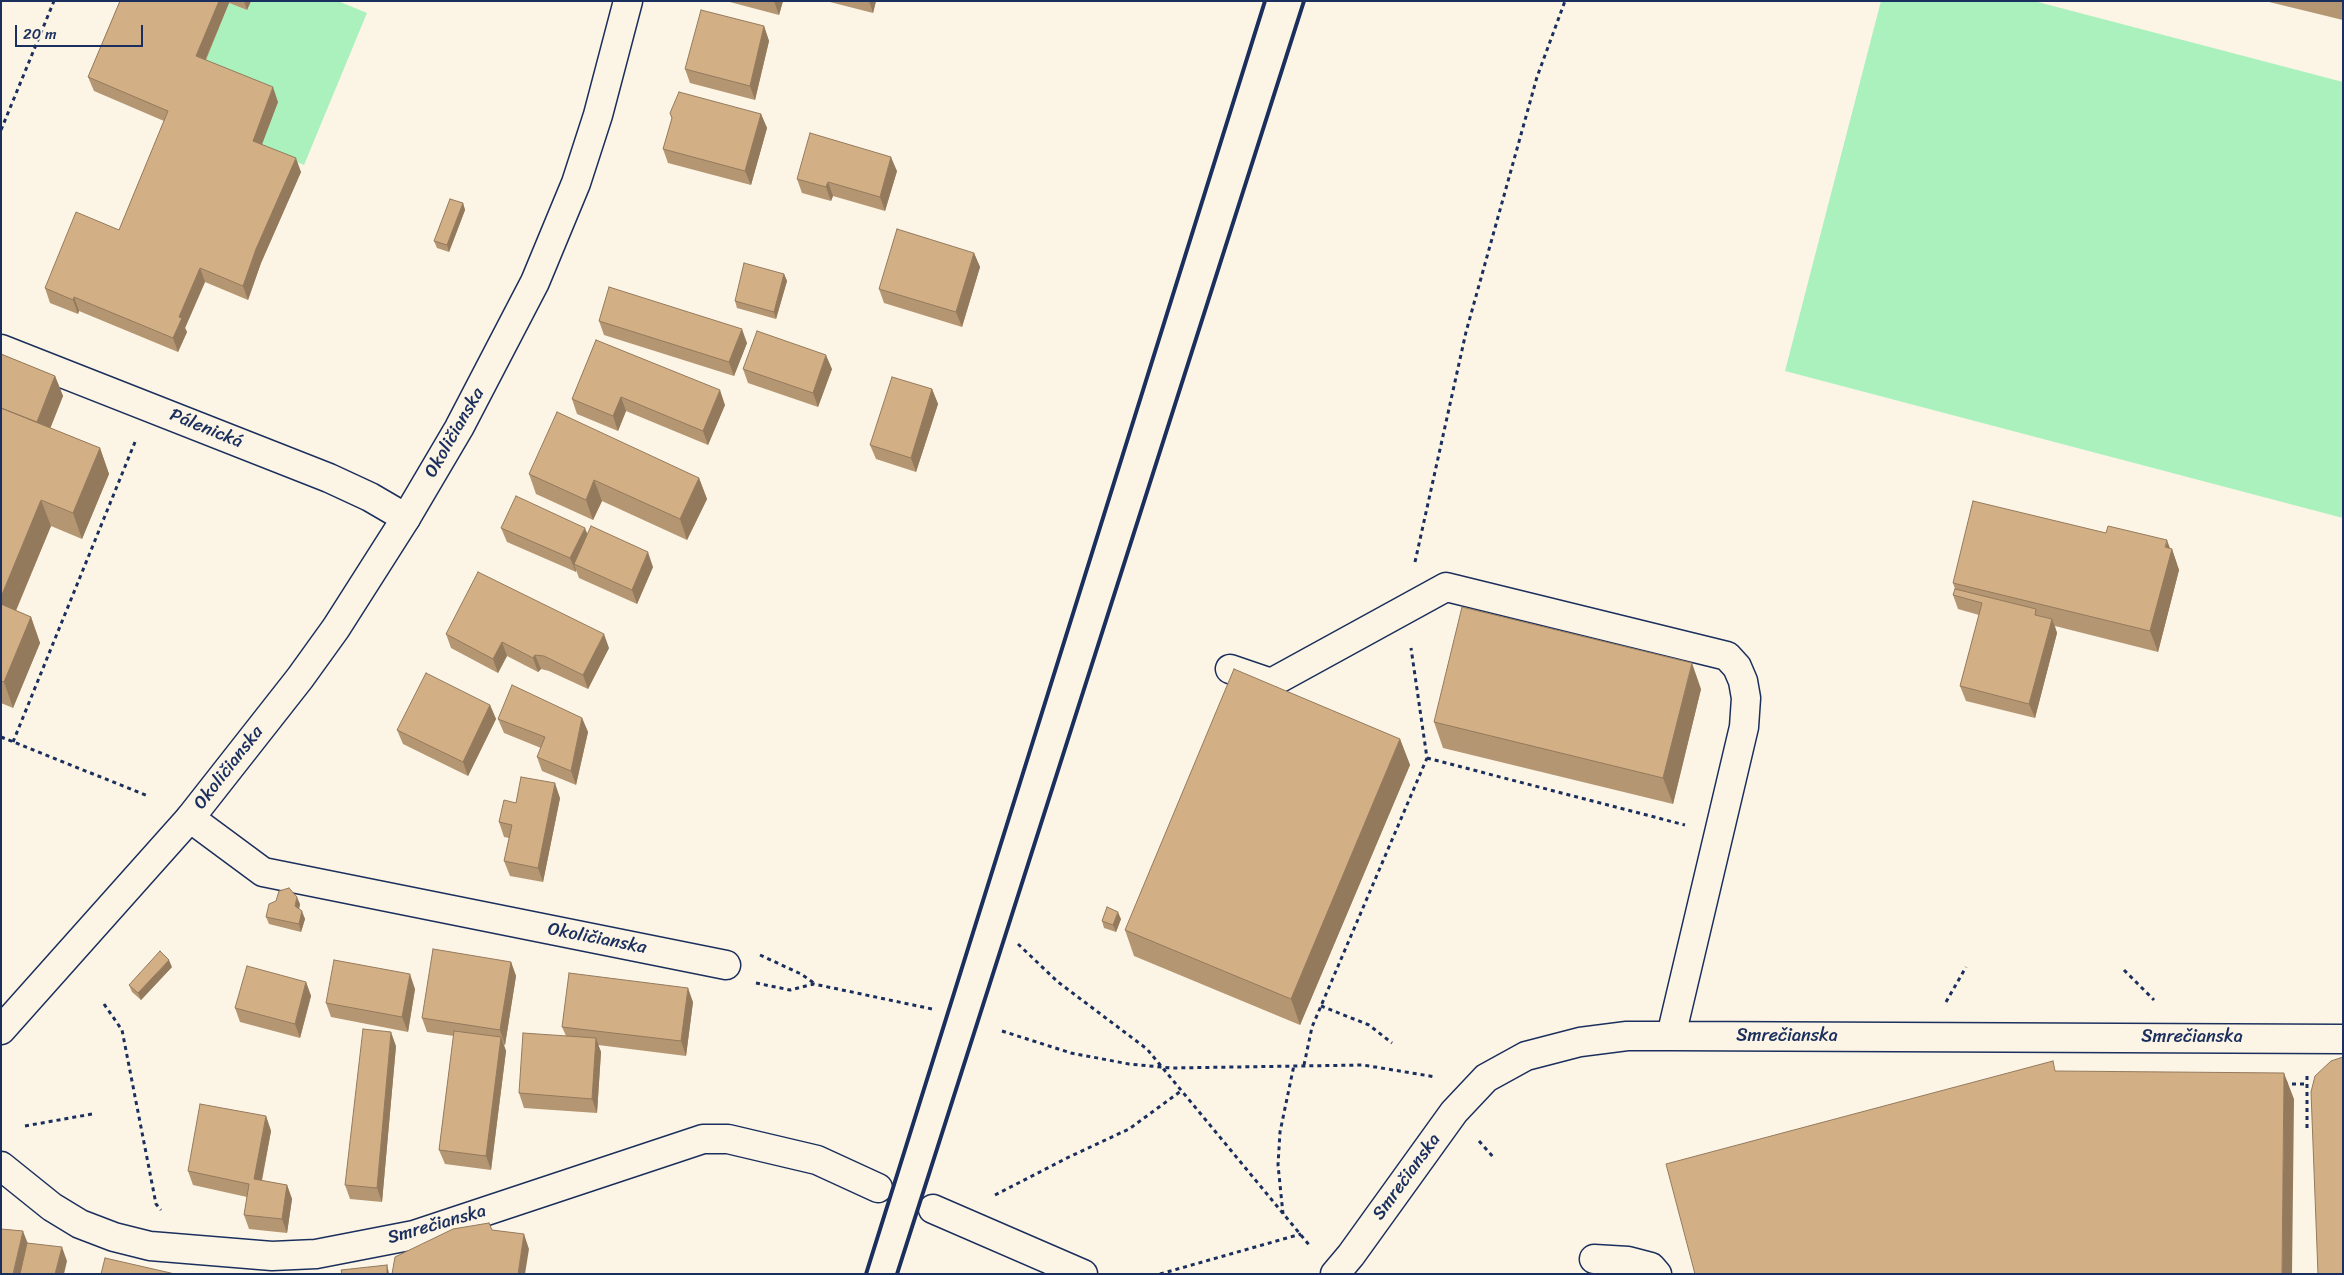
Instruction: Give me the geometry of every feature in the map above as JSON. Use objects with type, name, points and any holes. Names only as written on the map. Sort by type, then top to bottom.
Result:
[{"type":"street","name":"Okoličianska","points":[[1,1030],[190,818],[300,678],[336,628],[406,518],[468,413],[535,282],[582,166],[598,115],[628,1]]},
{"type":"street","name":"Pálenická","points":[[1,349],[329,478],[370,497],[406,518]]},
{"type":"street","points":[[1230,669],[1271,683],[1446,587],[1727,656],[1738,668],[1743,681],[1746,698],[1744,727],[1671,1036]]},
{"type":"street","name":"Okoličianska","points":[[190,818],[263,872],[726,965]]},
{"type":"street","name":"Smrečianska","points":[[1334,1274],[1351,1255],[1454,1112],[1486,1078],[1526,1056],[1580,1042],[1626,1036],[2343,1038]]},
{"type":"street","name":"Smrečianska","points":[[1,1166],[52,1207],[80,1224],[114,1237],[150,1246],[272,1256],[316,1254],[414,1235],[703,1139],[728,1139],[817,1160],[878,1188]]},
{"type":"street","points":[[945,1214],[1083,1274]]},
{"type":"street","points":[[1594,1259],[1628,1261],[1651,1267],[1657,1274]]},
{"type":"path","points":[[1,130],[54,1]]},
{"type":"path","points":[[1414,571],[1417,545],[1466,332],[1537,78],[1565,1]]},
{"type":"path","points":[[13,742],[149,406]]},
{"type":"path","points":[[1304,1065],[1312,1027],[1426,758],[1411,661]]},
{"type":"path","points":[[1,738],[148,796]]},
{"type":"path","points":[[1426,758],[1718,834]]},
{"type":"path","points":[[1018,944],[1058,982],[1147,1049],[1311,1248]]},
{"type":"path","points":[[726,965],[758,954],[801,974],[814,984]]},
{"type":"path","points":[[726,965],[749,982],[790,990],[814,984],[932,1008]]},
{"type":"path","points":[[1942,1008],[1966,967]]},
{"type":"path","points":[[2124,970],[2157,1003]]},
{"type":"path","points":[[104,1004],[122,1030],[156,1204],[187,1249]]},
{"type":"path","points":[[1321,1006],[1369,1025],[1392,1043]]},
{"type":"path","points":[[1002,1031],[1071,1054],[1129,1064],[1161,1067],[1363,1065],[1431,1077],[1486,1078]]},
{"type":"path","points":[[2306,1038],[2307,1128]]},
{"type":"path","points":[[1283,1214],[1278,1165],[1280,1132],[1294,1065]]},
{"type":"path","points":[[945,1214],[1020,1182],[1129,1129],[1181,1092]]},
{"type":"path","points":[[25,1126],[92,1114]]},
{"type":"path","points":[[1160,1274],[1300,1234]]},
{"type":"green space","points":[[251,1],[338,1],[367,13],[304,165],[261,147],[278,102],[201,70],[229,3],[247,10]]},
{"type":"green space","points":[[1881,1],[2034,1],[2343,82],[2343,518],[1785,371]]},
{"type":"building","points":[[120,1],[219,1],[196,56],[273,87],[253,141],[296,158],[256,249],[243,286],[200,268],[179,317],[182,318],[173,338],[74,297],[73,300],[45,288],[76,212],[119,230],[168,111],[88,77]]},
{"type":"building","points":[[701,10],[764,26],[750,86],[685,69]]},
{"type":"building","points":[[679,92],[761,114],[745,171],[663,149],[672,118],[670,113]]},
{"type":"building","points":[[810,133],[891,157],[880,197],[828,182],[826,187],[797,179]]},
{"type":"building","points":[[450,199],[463,203],[447,245],[434,241]]},
{"type":"building","points":[[897,229],[974,253],[956,312],[879,289]]},
{"type":"building","points":[[744,263],[784,274],[774,312],[735,301]]},
{"type":"building","points":[[609,287],[742,329],[729,362],[599,321]]},
{"type":"building","points":[[757,331],[826,355],[813,393],[743,369]]},
{"type":"building","points":[[596,340],[720,390],[703,431],[621,397],[613,416],[572,399]]},
{"type":"building","points":[[1,354],[55,376],[37,422],[1,408]]},
{"type":"building","points":[[892,377],[932,389],[911,458],[870,445]]},
{"type":"building","points":[[1,408],[100,448],[73,513],[41,500],[1,597]]},
{"type":"building","points":[[557,412],[699,478],[680,519],[594,480],[586,500],[529,474]]},
{"type":"building","points":[[516,496],[585,528],[570,558],[501,528]]},
{"type":"building","points":[[1973,501],[2106,533],[2108,526],[2167,540],[2165,547],[2172,549],[2150,631],[1953,583]]},
{"type":"building","points":[[591,526],[648,552],[632,590],[574,564]]},
{"type":"building","points":[[478,572],[604,634],[583,675],[544,656],[535,655],[533,658],[502,642],[493,659],[446,634]]},
{"type":"building","points":[[1955,589],[2036,609],[2035,615],[2052,619],[2029,704],[1960,686],[1982,603],[1953,595]]},
{"type":"building","points":[[1,604],[31,617],[4,682],[1,681]]},
{"type":"building","points":[[1462,607],[1692,663],[1663,778],[1434,722]]},
{"type":"building","points":[[1234,669],[1400,739],[1291,999],[1125,930]]},
{"type":"building","points":[[426,673],[490,705],[463,762],[397,730]]},
{"type":"building","points":[[512,685],[582,718],[571,771],[537,757],[545,737],[498,719]]},
{"type":"building","points":[[521,777],[555,783],[538,868],[504,861],[512,825],[499,822],[504,800],[516,803]]},
{"type":"building","points":[[289,888],[297,897],[295,906],[302,911],[299,924],[266,917],[269,904],[276,901],[279,891]]},
{"type":"building","points":[[1107,907],[1118,912],[1113,925],[1102,921]]},
{"type":"building","points":[[433,949],[511,962],[500,1030],[422,1018]]},
{"type":"building","points":[[160,951],[169,960],[138,993],[129,985]]},
{"type":"building","points":[[334,960],[410,974],[402,1017],[326,1003]]},
{"type":"building","points":[[247,966],[306,982],[295,1024],[235,1008]]},
{"type":"building","points":[[569,973],[688,988],[681,1041],[562,1027]]},
{"type":"building","points":[[363,1029],[391,1032],[377,1188],[345,1185]]},
{"type":"building","points":[[454,1031],[501,1037],[486,1156],[439,1150]]},
{"type":"building","points":[[523,1033],[596,1038],[592,1099],[519,1093]]},
{"type":"building","points":[[2343,1057],[2343,1274],[2318,1274],[2311,1092],[2315,1076],[2331,1061]]},
{"type":"building","points":[[2053,1061],[2055,1071],[2284,1073],[2282,1274],[1695,1274],[1666,1164]]},
{"type":"building","points":[[200,1104],[266,1116],[254,1179],[287,1185],[282,1219],[244,1215],[249,1184],[188,1171]]},
{"type":"building","points":[[489,1223],[492,1230],[524,1234],[518,1274],[392,1274],[395,1257],[453,1229]]},
{"type":"building","points":[[1,1229],[23,1231],[13,1274],[1,1274]]},
{"type":"building","points":[[27,1243],[62,1247],[55,1274],[20,1274]]},
{"type":"building","points":[[105,1258],[175,1274],[101,1274]]},
{"type":"building","points":[[387,1265],[387,1274],[342,1274],[341,1270]]},
{"type":"railway","points":[[866,1274],[1265,1]]},
{"type":"railway","points":[[897,1274],[1304,1]]}]
